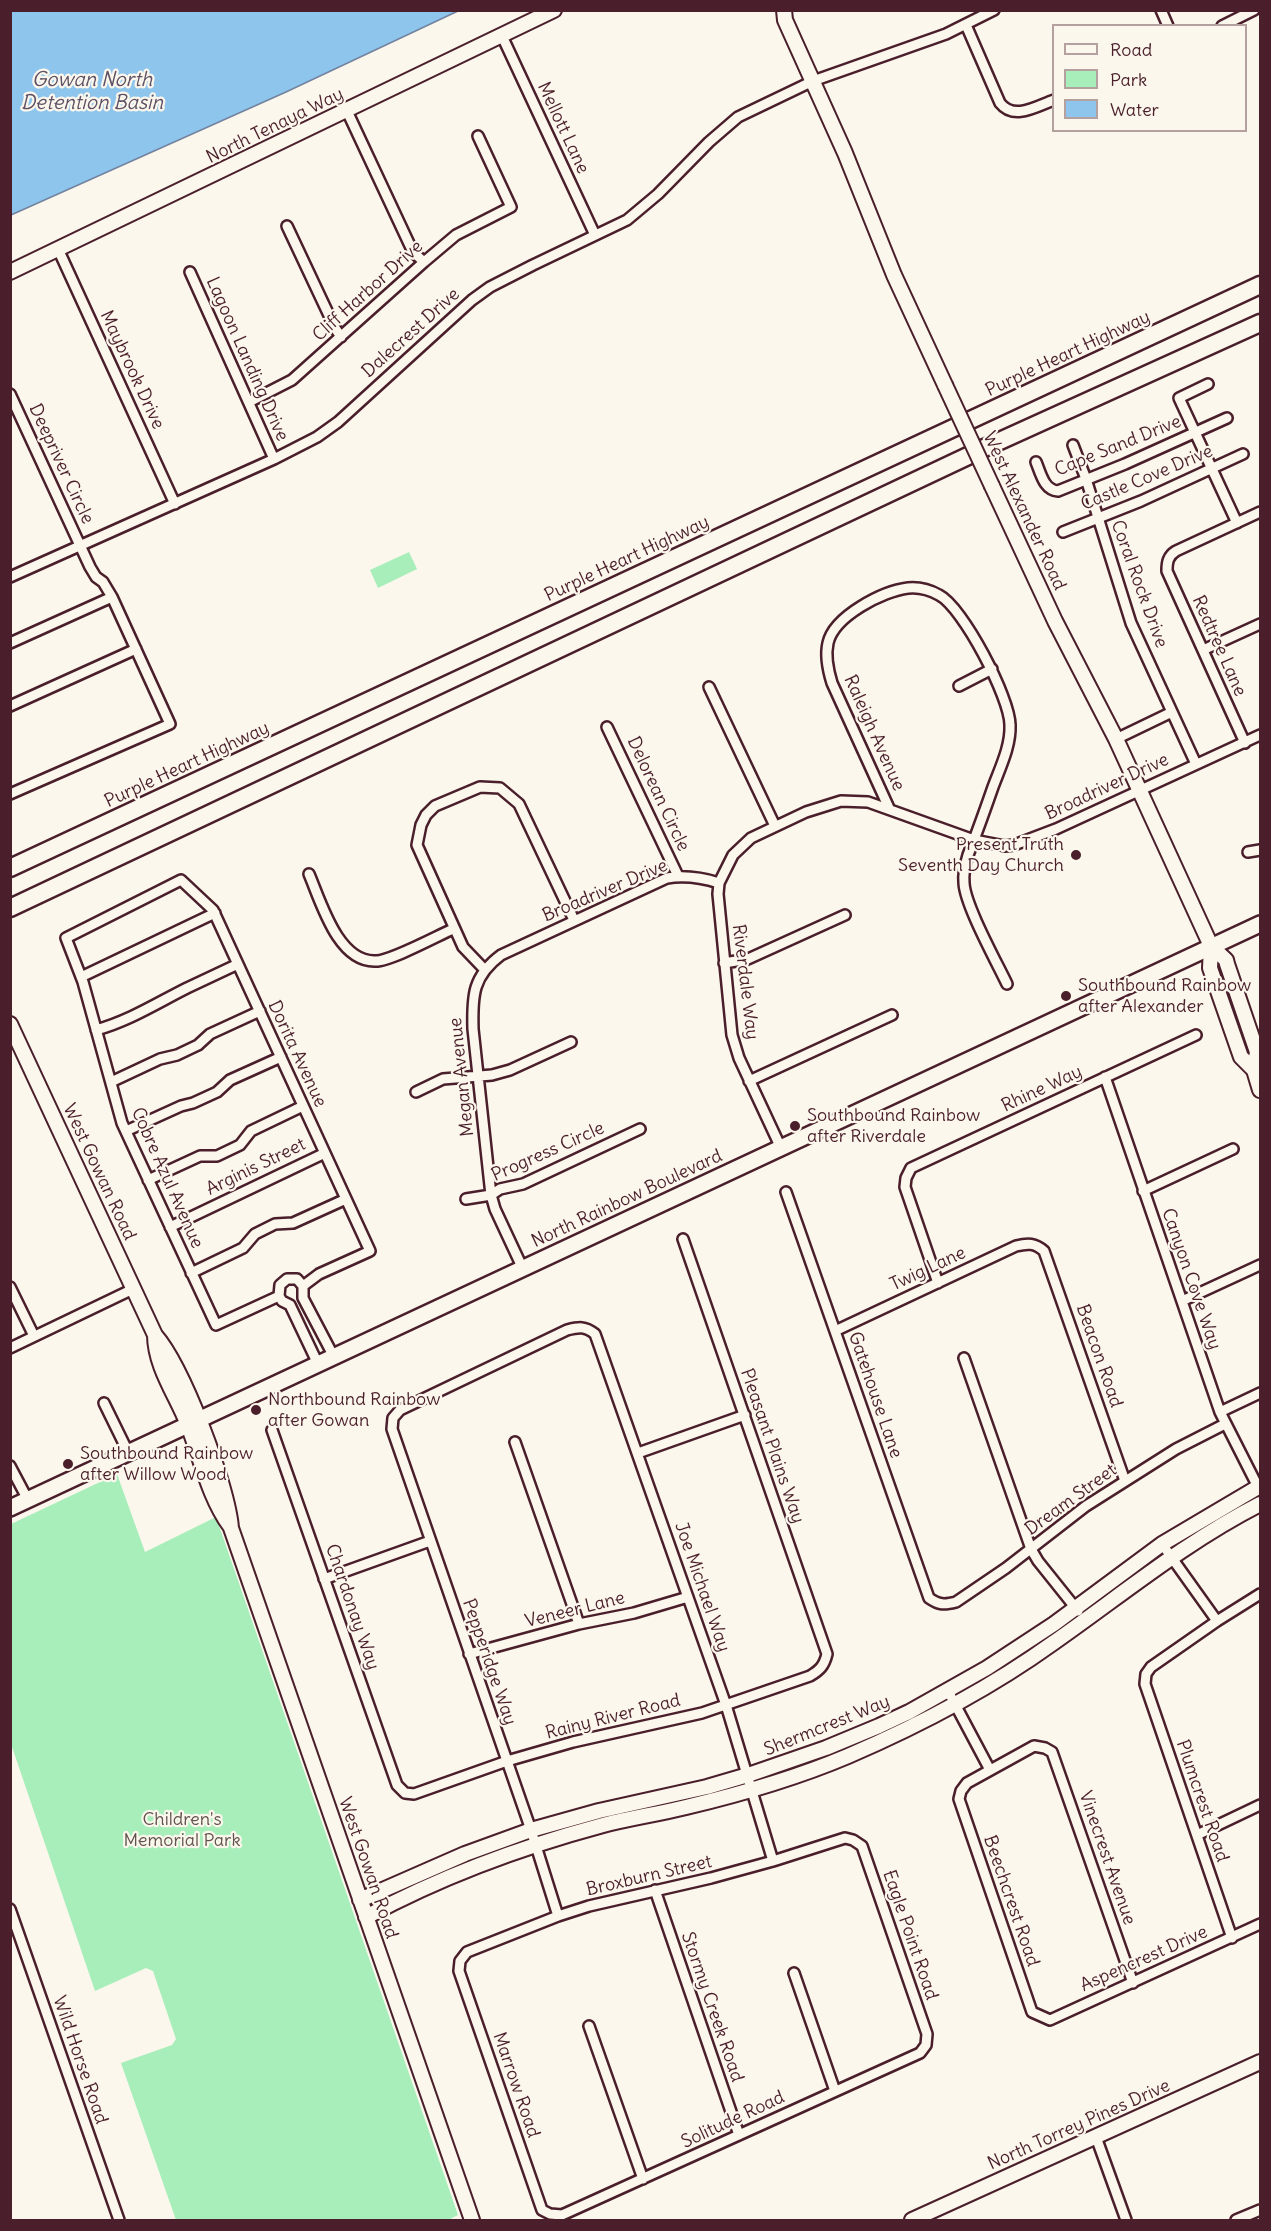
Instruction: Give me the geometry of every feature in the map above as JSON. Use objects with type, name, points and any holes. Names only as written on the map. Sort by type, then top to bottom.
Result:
[{"type":"highway","name":"Purple Heart Highway","points":[[10,868],[1260,285]]},
{"type":"highway","points":[[10,908],[975,453],[1260,324]]},
{"type":"main road","name":"North Rainbow Boulevard","points":[[10,1508],[1260,924]]},
{"type":"street","name":"North Tenaya Way","points":[[10,272],[554,10]]},
{"type":"street","name":"West Alexander Road","points":[[775,10],[785,15],[894,274],[1054,621],[1140,789],[1211,946],[1226,960],[1257,1052],[1254,1070],[1260,1090]]},
{"type":"street","name":"Dalecrest Drive","points":[[10,577],[176,504],[317,437],[338,422],[472,300],[490,287],[627,220],[658,194],[709,142],[738,117],[813,81],[929,41],[994,10]]},
{"type":"street","points":[[1161,10],[1167,24]]},
{"type":"street","points":[[1226,24],[1254,10]]},
{"type":"street","points":[[966,25],[1000,104],[1009,111],[1020,112],[1052,100]]},
{"type":"street","name":"Mellott Lane","points":[[502,36],[595,235]]},
{"type":"street","points":[[347,111],[413,252],[424,262]]},
{"type":"street","name":"Cliff Harbor Drive","points":[[249,402],[292,380],[456,235],[511,207],[478,135]]},
{"type":"street","points":[[287,226],[334,328],[341,337]]},
{"type":"street","name":"Maybrook Drive","points":[[58,249],[176,504]]},
{"type":"street","name":"Lagoon Landing Drive","points":[[190,273],[274,459]]},
{"type":"street","points":[[1208,384],[1179,398],[1237,523],[1260,512]]},
{"type":"street","name":"Deepriver Circle","points":[[10,394],[96,578],[103,582],[112,597],[170,724],[10,794]]},
{"type":"street","name":"Cape Sand Drive","points":[[1036,462],[1046,486],[1058,491],[1227,418]]},
{"type":"street","name":"Coral Rock Drive","points":[[1072,445],[1086,479],[1131,622],[1196,765]]},
{"type":"street","name":"Castle Cove Drive","points":[[1063,532],[1243,454]]},
{"type":"street","name":"Redtree Lane","points":[[1237,523],[1176,551],[1167,561],[1167,571],[1245,743]]},
{"type":"street","name":"Raleigh Avenue","points":[[889,808],[832,683],[827,666],[828,642],[846,616],[891,592],[910,588],[924,589],[950,602],[992,669]]},
{"type":"street","points":[[10,643],[112,597]]},
{"type":"street","points":[[1203,650],[1260,624]]},
{"type":"street","points":[[10,706],[135,649]]},
{"type":"street","points":[[959,686],[992,669],[1008,707],[1011,727],[1005,756],[964,869],[964,886],[969,902],[1007,984]]},
{"type":"street","points":[[709,687],[775,826]]},
{"type":"street","points":[[1116,740],[1172,712]]},
{"type":"street","name":"Delorean Circle","points":[[608,727],[678,876]]},
{"type":"street","name":"Broadriver Drive","points":[[484,970],[501,954],[668,878],[678,876],[707,879],[719,883],[733,855],[751,838],[806,812],[842,801],[868,802],[974,840],[1005,846],[1028,841],[1260,735]]},
{"type":"street","points":[[484,970],[463,947],[453,929],[417,845],[426,814],[435,806],[480,787],[500,788],[519,804],[574,920]]},
{"type":"street","points":[[1248,852],[1260,850]]},
{"type":"street","points":[[309,874],[335,933],[345,948],[364,960],[375,962],[384,960],[453,929]]},
{"type":"street","name":"Dorita Avenue","points":[[66,938],[182,880],[215,913],[370,1251],[319,1274],[303,1286]]},
{"type":"street","name":"Riverdale Way","points":[[719,883],[718,894],[732,1035],[739,1058],[781,1148]]},
{"type":"street","points":[[81,977],[215,913]]},
{"type":"street","points":[[724,963],[748,959],[845,915]]},
{"type":"street","name":"Cobre Azul Avenue","points":[[66,938],[81,977],[126,1131],[216,1325],[279,1296]]},
{"type":"street","points":[[96,1030],[112,1026],[138,1014],[238,964]]},
{"type":"street","name":"Megan Avenue","points":[[484,970],[473,993],[472,1004],[491,1195],[495,1209],[523,1269]]},
{"type":"street","points":[[111,1082],[160,1059],[188,1050],[198,1045],[210,1034],[260,1011]]},
{"type":"street","points":[[749,1081],[892,1015]]},
{"type":"street","name":"West Gowan Road","points":[[10,1024],[155,1335],[165,1346],[193,1422],[230,1509],[231,1528],[472,2220]]},
{"type":"street","name":"Rhine Way","points":[[938,1283],[905,1187],[911,1168],[1196,1035]]},
{"type":"street","points":[[416,1092],[443,1079],[492,1075],[510,1070],[571,1042]]},
{"type":"street","points":[[126,1131],[217,1092],[230,1080],[281,1057]]},
{"type":"street","name":"Canyon Cove Way","points":[[1105,1077],[1220,1412],[1259,1486]]},
{"type":"street","points":[[148,1180],[200,1156],[217,1156],[240,1145],[251,1131],[303,1106]]},
{"type":"street","name":"Progress Circle","points":[[466,1199],[491,1195],[500,1189],[522,1184],[640,1129]]},
{"type":"street","points":[[1143,1191],[1233,1149]]},
{"type":"street","name":"Arginis Street","points":[[170,1227],[325,1153]]},
{"type":"street","name":"Gatehouse Lane","points":[[786,1191],[929,1598],[938,1604]]},
{"type":"street","points":[[191,1273],[243,1248],[255,1234],[275,1224],[293,1223],[346,1199]]},
{"type":"street","name":"Pleasant Plains Way","points":[[683,1239],[827,1654],[824,1664]]},
{"type":"street","name":"Twig Lane","points":[[835,1331],[1016,1246],[1027,1243],[1036,1244]]},
{"type":"street","name":"Beacon Road","points":[[1036,1244],[1044,1251],[1125,1481]]},
{"type":"street","points":[[1182,1301],[1260,1265]]},
{"type":"street","points":[[318,1364],[290,1305],[282,1301],[279,1296],[280,1285],[287,1279],[297,1280],[303,1286],[305,1292],[303,1298],[318,1331],[323,1334],[334,1357]]},
{"type":"street","points":[[10,1287],[34,1336]]},
{"type":"street","points":[[10,1348],[133,1289]]},
{"type":"street","name":"Pepperidge Way","points":[[558,1916],[531,1830],[392,1429],[393,1418],[400,1410],[567,1330],[579,1327],[588,1328]]},
{"type":"street","name":"Joe Michael Way","points":[[588,1328],[595,1334],[726,1705],[773,1862]]},
{"type":"street","points":[[964,1358],[1031,1549],[1085,1620]]},
{"type":"street","points":[[1220,1412],[1260,1393]]},
{"type":"street","points":[[104,1403],[128,1452]]},
{"type":"street","points":[[638,1453],[745,1415]]},
{"type":"street","name":"Dream Street","points":[[938,1604],[946,1605],[956,1602],[1031,1549],[1086,1506],[1176,1449],[1225,1424]]},
{"type":"street","name":"Chardonay Way","points":[[272,1430],[397,1785],[405,1793]]},
{"type":"street","points":[[515,1442],[579,1624]]},
{"type":"street","points":[[10,1466],[28,1500]]},
{"type":"street","name":"Shermcrest Way","points":[[360,1900],[476,1850],[531,1830],[609,1808],[707,1787],[853,1738],[909,1712],[1006,1656],[1162,1544],[1259,1486]]},
{"type":"street","name":"Shermcrest Way","points":[[366,1917],[491,1860],[605,1825],[685,1808],[797,1775],[914,1726],[956,1704],[1026,1661],[1171,1557],[1260,1504]]},
{"type":"street","points":[[324,1579],[430,1541]]},
{"type":"street","points":[[1162,1544],[1217,1621],[1260,1594]]},
{"type":"street","name":"Veneer Lane","points":[[469,1654],[579,1624],[634,1613],[688,1597]]},
{"type":"street","name":"Plumcrest Road","points":[[1217,1621],[1151,1666],[1146,1674],[1145,1684],[1232,1938]]},
{"type":"street","name":"Rainy River Road","points":[[405,1793],[414,1794],[507,1761],[573,1742],[726,1705],[810,1676],[819,1671],[824,1664]]},
{"type":"street","points":[[948,1691],[990,1770]]},
{"type":"street","name":"Vinecrest Avenue","points":[[990,1770],[1034,1746],[1052,1752],[1133,1983]]},
{"type":"street","name":"Beechcrest Road","points":[[990,1770],[968,1784],[961,1791],[959,1799],[1032,2012],[1040,2018]]},
{"type":"street","points":[[1197,1835],[1260,1805]]},
{"type":"street","name":"Broxburn Street","points":[[460,1961],[467,1952],[589,1906],[773,1862],[845,1838],[853,1840]]},
{"type":"street","name":"Eagle Point Road","points":[[853,1840],[862,1846],[927,2034],[926,2044]]},
{"type":"street","name":"Stormy Creek Road","points":[[655,1890],[739,2135]]},
{"type":"street","name":"Wild Horse Road","points":[[11,1915],[119,2220]]},
{"type":"street","name":"Aspencrest Drive","points":[[1040,2018],[1050,2020],[1260,1924]]},
{"type":"street","name":"Marrow Road","points":[[460,1961],[459,1971],[542,2210],[550,2214]]},
{"type":"street","points":[[794,1973],[835,2091]]},
{"type":"street","points":[[589,2026],[643,2179]]},
{"type":"street","name":"Solitude Road","points":[[550,2214],[562,2215],[643,2179],[920,2053],[926,2044]]},
{"type":"street","name":"North Torrey Pines Drive","points":[[912,2220],[1260,2062]]},
{"type":"street","points":[[1096,2137],[1126,2220]]},
{"type":"street","points":[[1236,2220],[1260,2210]]},
{"type":"green space","points":[[409,552],[417,569],[378,588],[370,570]]},
{"type":"green space","name":"Children's Memorial Park","points":[[117,1474],[145,1552],[216,1517],[458,2215],[448,2220],[176,2220],[121,2063],[172,2045],[176,2039],[153,1971],[146,1968],[95,1991],[11,1744],[11,1524]]},
{"type":"water","name":"Gowan North Detention Basin","points":[[10,11],[458,11],[286,92],[11,215]]},
{"type":"place","name":"Present Truth Seventh Day Church","points":[[1076,855]]},
{"type":"place","name":"Southbound Rainbow after Alexander","points":[[1066,996]]},
{"type":"place","name":"Southbound Rainbow after Riverdale","points":[[795,1126]]},
{"type":"place","name":"Northbound Rainbow after Gowan","points":[[256,1410]]},
{"type":"place","name":"Southbound Rainbow after Willow Wood","points":[[68,1464]]}]
